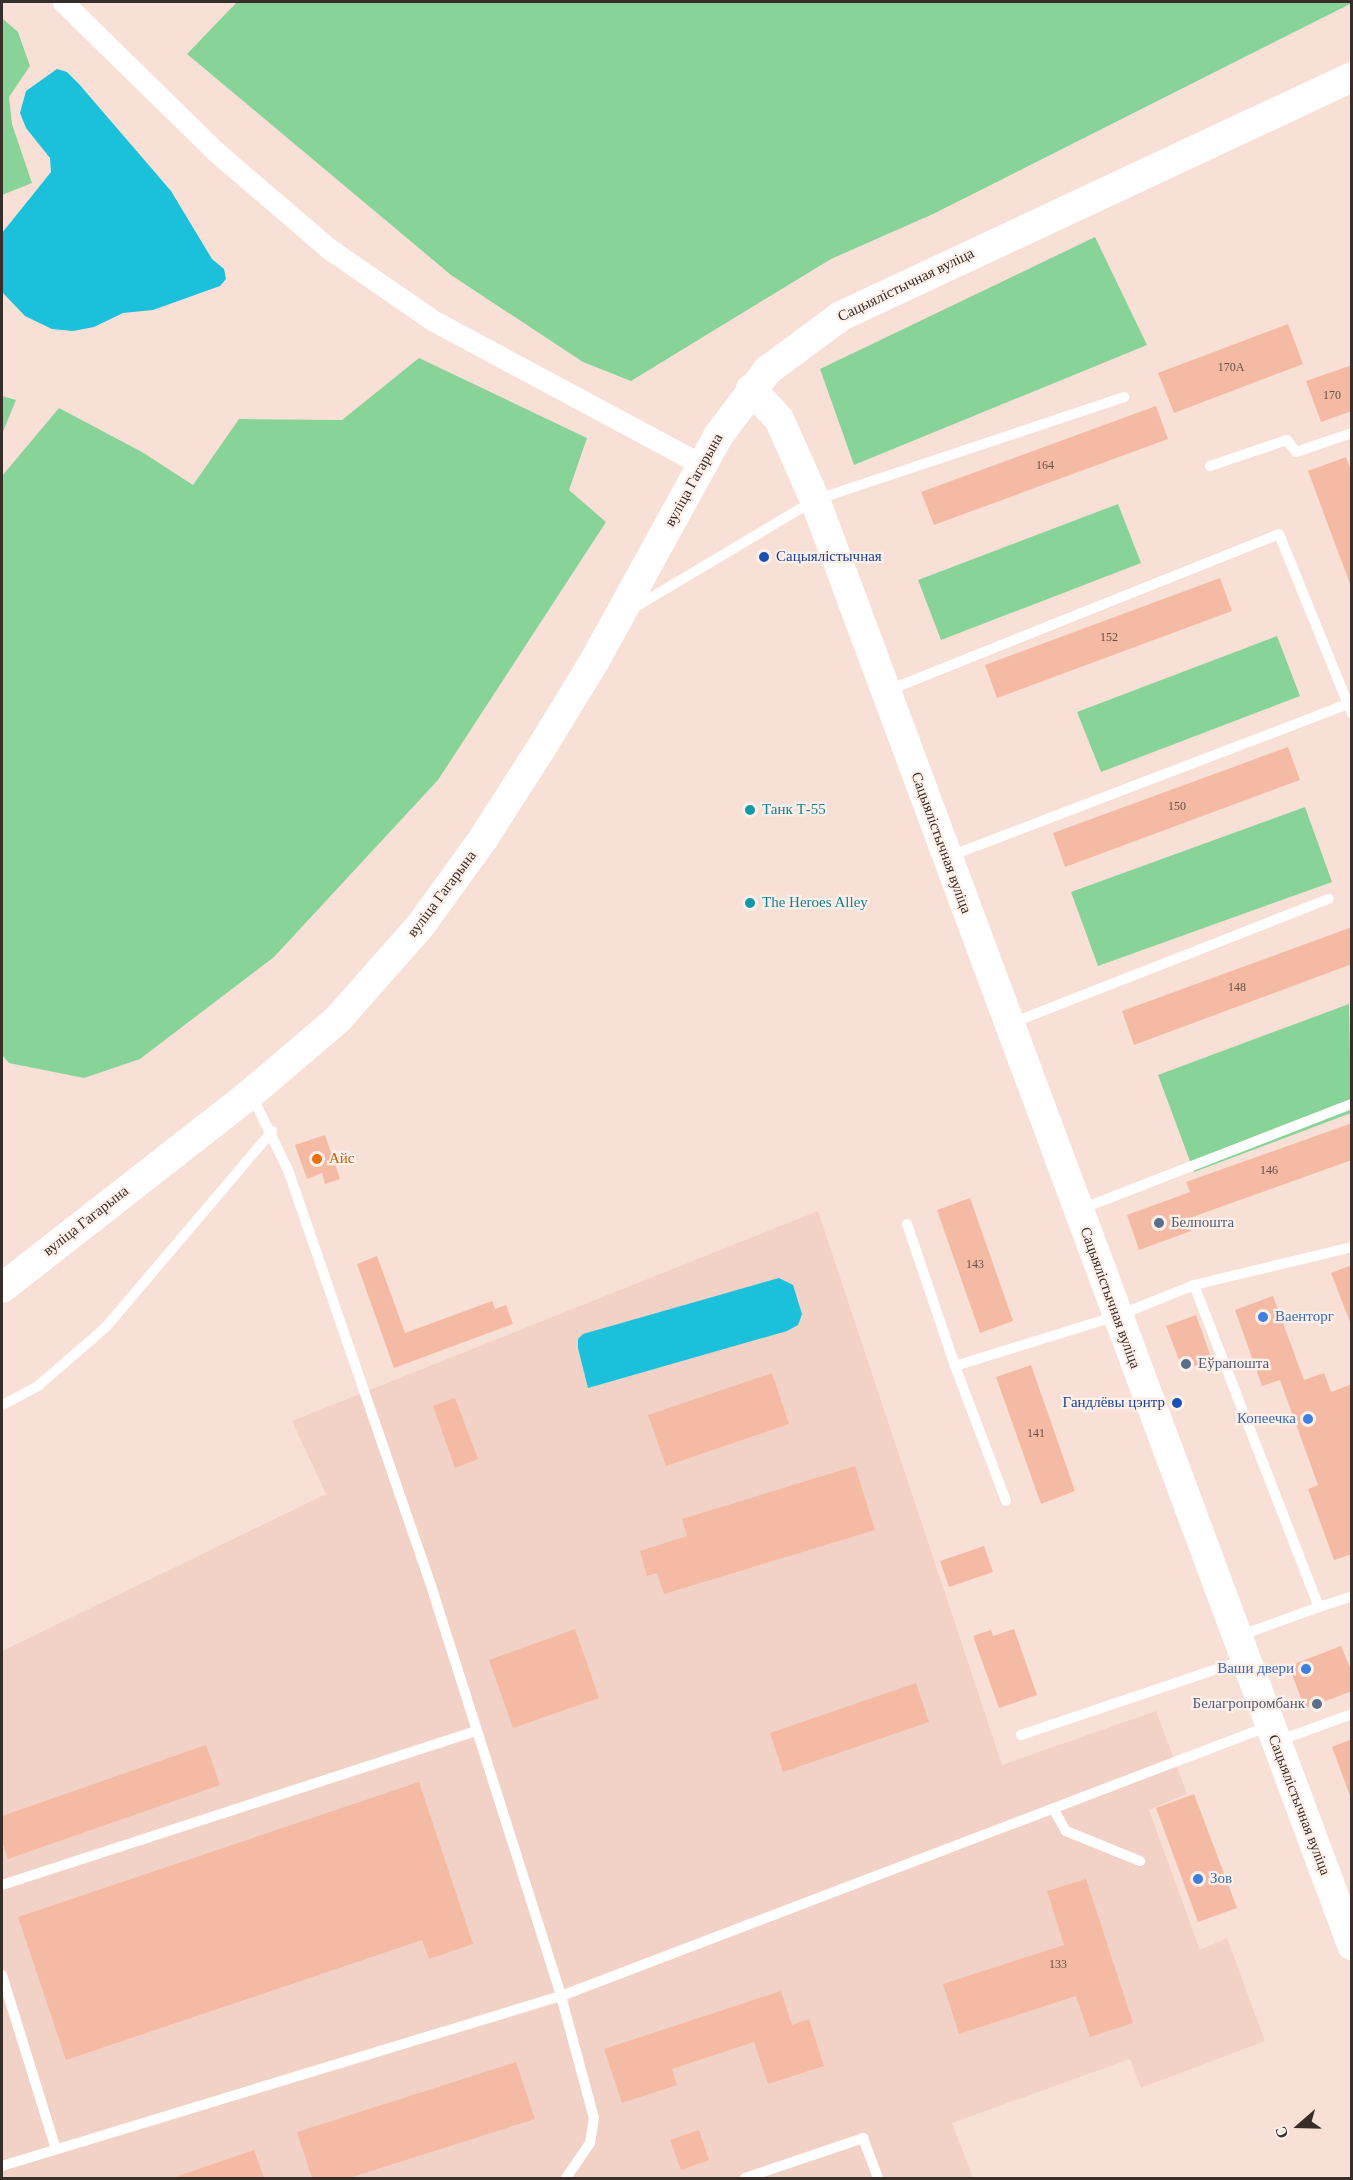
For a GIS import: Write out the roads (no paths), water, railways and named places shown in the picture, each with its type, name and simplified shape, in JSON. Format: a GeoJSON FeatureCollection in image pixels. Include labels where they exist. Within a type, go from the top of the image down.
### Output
{"type":"FeatureCollection","features":[{"type":"Feature","properties":{"kind":"main road","name":"Сацыялістычная вуліца"},"geometry":{"type":"LineString","coordinates":[[1350,1936],[1272,1734],[815,500],[778,419],[751,389],[787,353],[841,316],[1352,77]]}},
{"type":"Feature","properties":{"kind":"main road","name":"вуліца Гагарына"},"geometry":{"type":"LineString","coordinates":[[2,1288],[250,1094],[338,1019],[443,897],[544,742],[619,617],[702,465],[751,389]]}},
{"type":"Feature","properties":{"kind":"street"},"geometry":{"type":"LineString","coordinates":[[63,2],[215,151],[328,248],[434,321],[702,465]]}},
{"type":"Feature","properties":{"kind":"lane"},"geometry":{"type":"LineString","coordinates":[[619,617],[815,500],[1124,397]]}},
{"type":"Feature","properties":{"kind":"lane"},"geometry":{"type":"LineString","coordinates":[[1210,466],[1287,440],[1296,452],[1352,433]]}},
{"type":"Feature","properties":{"kind":"lane"},"geometry":{"type":"LineString","coordinates":[[885,691],[1279,534],[1350,709],[947,858]]}},
{"type":"Feature","properties":{"kind":"lane"},"geometry":{"type":"LineString","coordinates":[[1009,1024],[1329,899]]}},
{"type":"Feature","properties":{"kind":"lane"},"geometry":{"type":"LineString","coordinates":[[250,1094],[272,1131],[422,1561],[561,1996],[594,2118],[590,2143],[566,2178]]}},
{"type":"Feature","properties":{"kind":"lane"},"geometry":{"type":"LineString","coordinates":[[1078,1210],[1352,1104]]}},
{"type":"Feature","properties":{"kind":"lane"},"geometry":{"type":"LineString","coordinates":[[2,1406],[38,1386],[106,1327],[272,1131]]}},
{"type":"Feature","properties":{"kind":"lane"},"geometry":{"type":"LineString","coordinates":[[907,1224],[955,1366],[1006,1501]]}},
{"type":"Feature","properties":{"kind":"lane"},"geometry":{"type":"LineString","coordinates":[[955,1366],[1117,1316],[1194,1285],[1352,1247]]}},
{"type":"Feature","properties":{"kind":"lane"},"geometry":{"type":"LineString","coordinates":[[1194,1285],[1319,1607]]}},
{"type":"Feature","properties":{"kind":"lane"},"geometry":{"type":"LineString","coordinates":[[1021,1735],[1240,1648],[1319,1607],[1352,1596]]}},
{"type":"Feature","properties":{"kind":"lane"},"geometry":{"type":"LineString","coordinates":[[2,2166],[561,1996],[1053,1808],[1272,1734],[1352,1714]]}},
{"type":"Feature","properties":{"kind":"lane"},"geometry":{"type":"LineString","coordinates":[[2,1885],[477,1731]]}},
{"type":"Feature","properties":{"kind":"lane"},"geometry":{"type":"LineString","coordinates":[[1053,1808],[1066,1831],[1140,1861]]}},
{"type":"Feature","properties":{"kind":"lane"},"geometry":{"type":"LineString","coordinates":[[2,1975],[56,2149]]}},
{"type":"Feature","properties":{"kind":"lane"},"geometry":{"type":"LineString","coordinates":[[745,2178],[863,2138],[878,2178]]}},
{"type":"Feature","properties":{"kind":"water"},"geometry":{"type":"Polygon","coordinates":[[[57,69],[67,72],[79,84],[171,191],[212,259],[224,269],[226,279],[220,286],[153,310],[123,313],[94,327],[73,331],[52,329],[25,316],[2,292],[2,233],[51,172],[50,158],[26,128],[20,113],[26,91],[57,69]]]}},
{"type":"Feature","properties":{"kind":"water"},"geometry":{"type":"Polygon","coordinates":[[[779,1278],[793,1285],[802,1314],[798,1325],[787,1331],[588,1388],[578,1348],[578,1339],[583,1334],[779,1278]]]}},
{"type":"Feature","properties":{"kind":"place","name":"Сацыялістычная"},"geometry":{"type":"Point","coordinates":[764,557]}},
{"type":"Feature","properties":{"kind":"place","name":"Танк Т-55"},"geometry":{"type":"Point","coordinates":[750,810]}},
{"type":"Feature","properties":{"kind":"place","name":"The Heroes Alley"},"geometry":{"type":"Point","coordinates":[750,903]}},
{"type":"Feature","properties":{"kind":"place","name":"Айс"},"geometry":{"type":"Point","coordinates":[317,1159]}},
{"type":"Feature","properties":{"kind":"place","name":"Белпошта"},"geometry":{"type":"Point","coordinates":[1159,1223]}},
{"type":"Feature","properties":{"kind":"place","name":"Ваенторг"},"geometry":{"type":"Point","coordinates":[1263,1317]}},
{"type":"Feature","properties":{"kind":"place","name":"Еўрапошта"},"geometry":{"type":"Point","coordinates":[1186,1364]}},
{"type":"Feature","properties":{"kind":"place","name":"Гандлёвы цэнтр"},"geometry":{"type":"Point","coordinates":[1177,1403]}},
{"type":"Feature","properties":{"kind":"place","name":"Копеечка"},"geometry":{"type":"Point","coordinates":[1308,1419]}},
{"type":"Feature","properties":{"kind":"place","name":"Ваши двери"},"geometry":{"type":"Point","coordinates":[1306,1669]}},
{"type":"Feature","properties":{"kind":"place","name":"Белагропромбанк"},"geometry":{"type":"Point","coordinates":[1317,1704]}},
{"type":"Feature","properties":{"kind":"place","name":"Зов"},"geometry":{"type":"Point","coordinates":[1198,1879]}}]}
